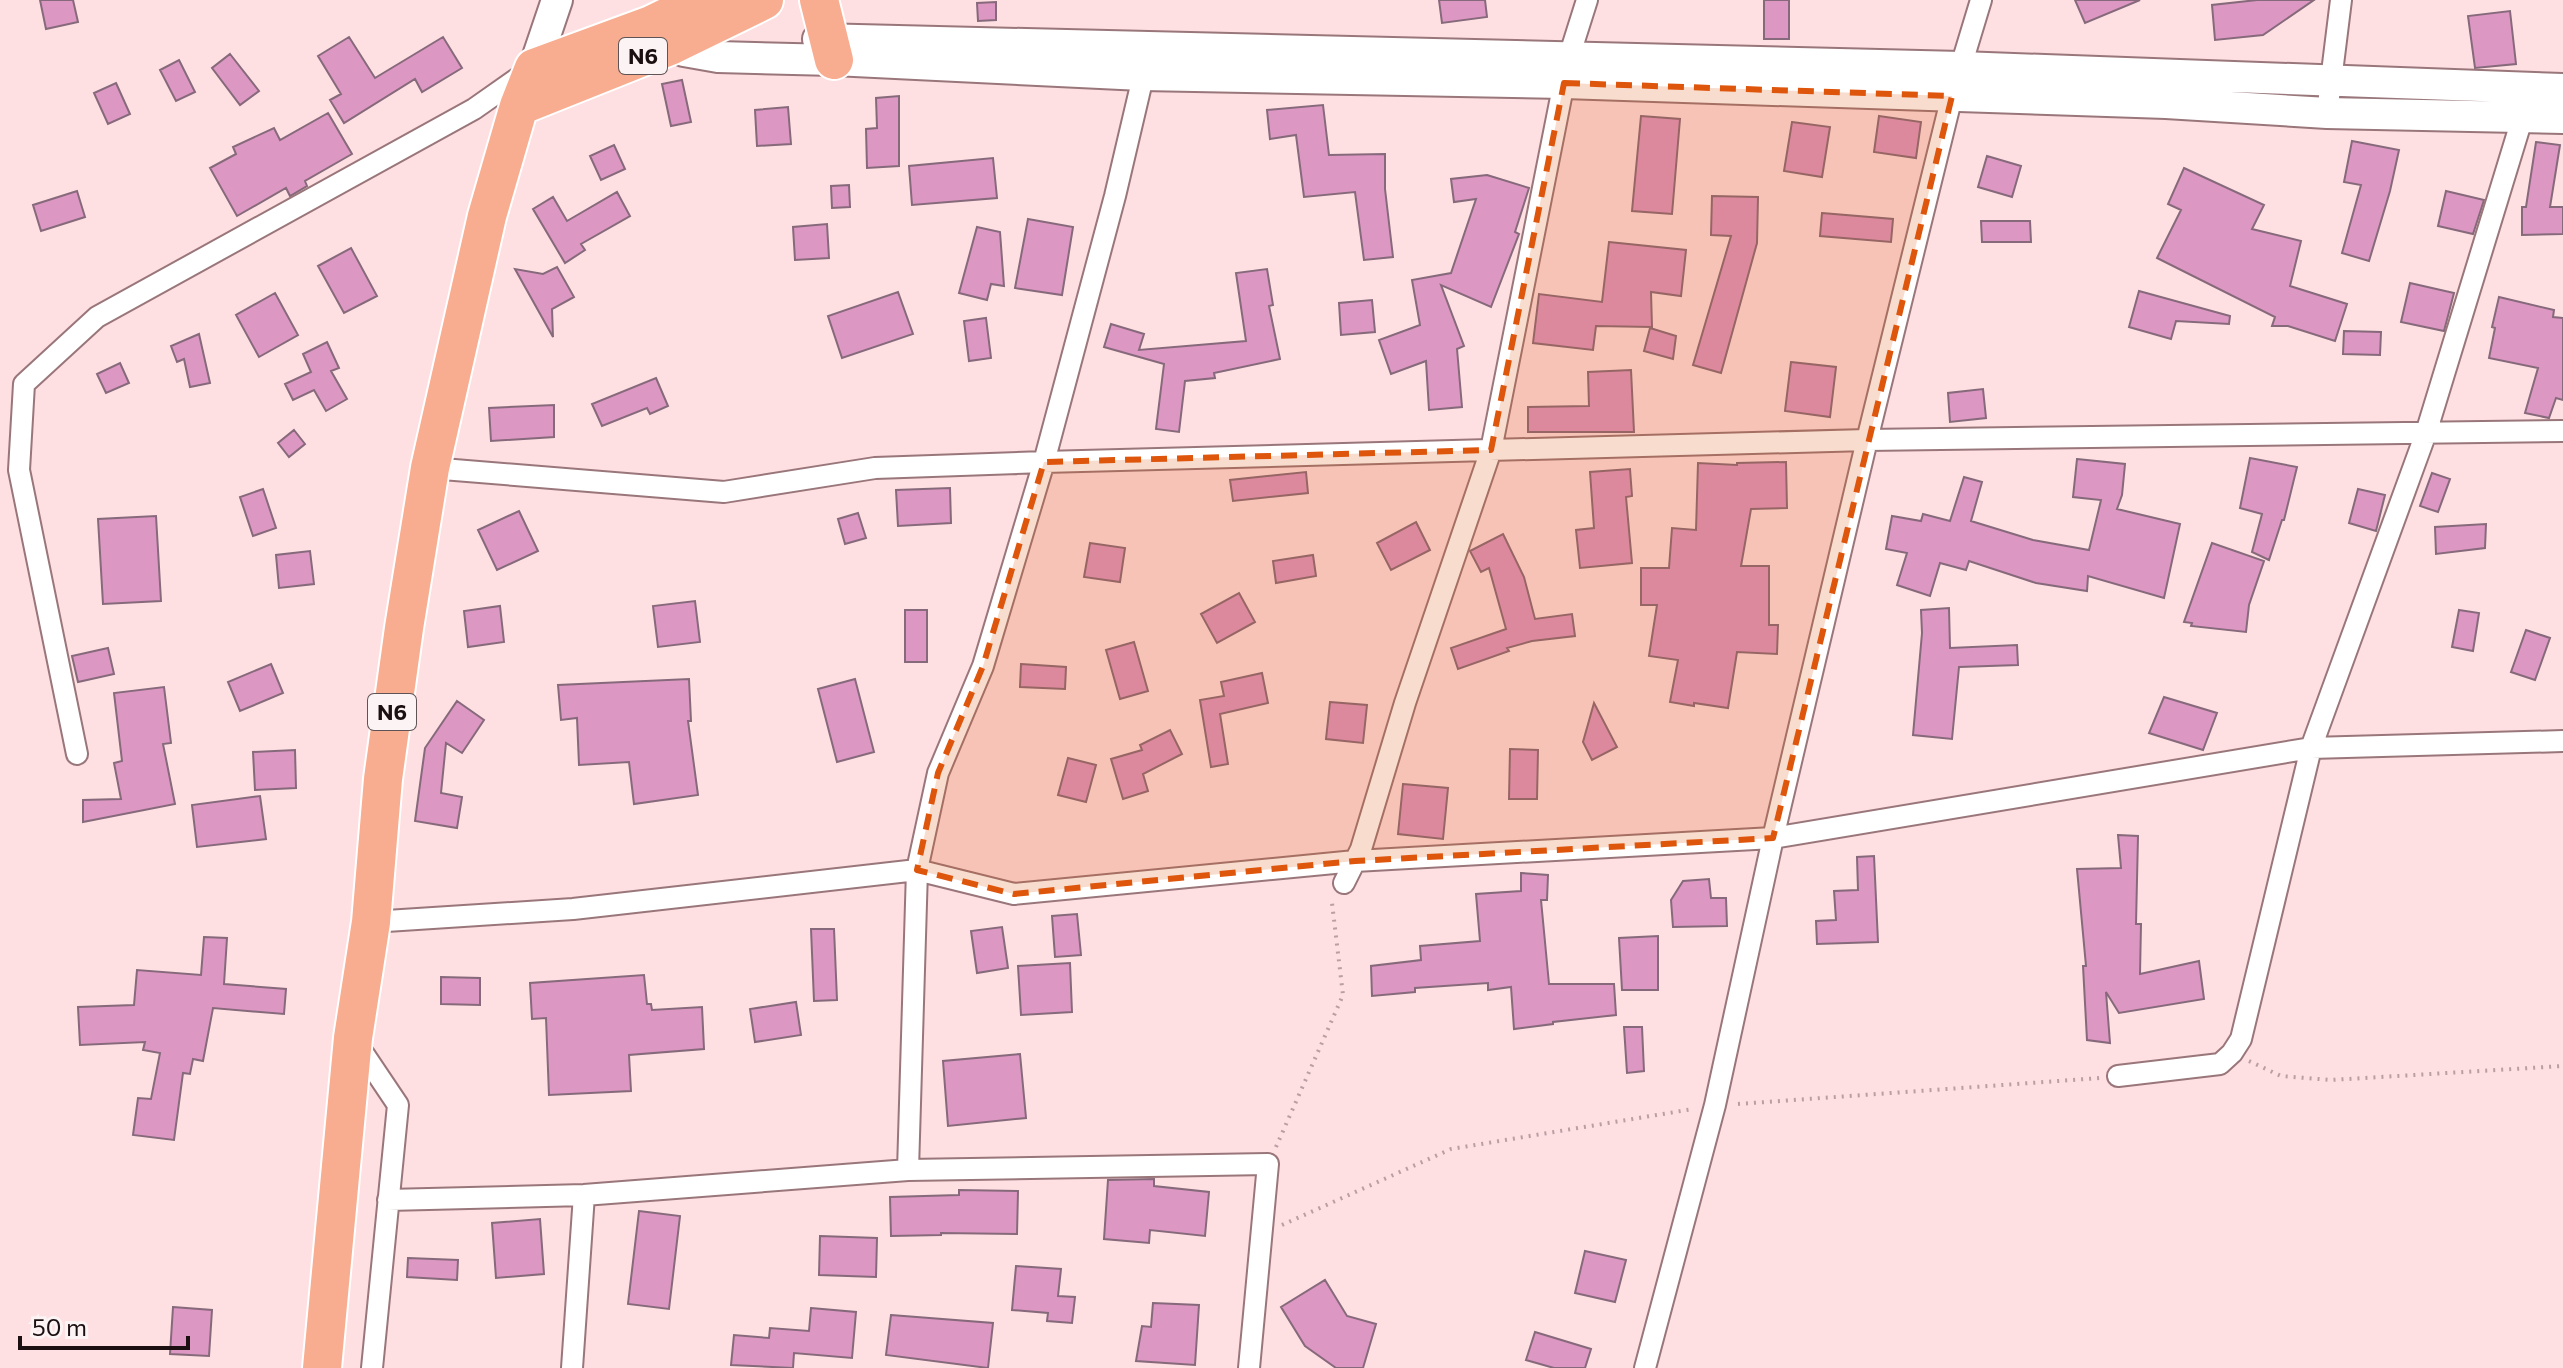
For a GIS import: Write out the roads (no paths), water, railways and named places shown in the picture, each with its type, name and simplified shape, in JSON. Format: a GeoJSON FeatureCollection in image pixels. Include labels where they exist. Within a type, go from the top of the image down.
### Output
{"type":"FeatureCollection","features":[{"type":"Feature","properties":{"kind":"highway","name":"N6"},"geometry":{"type":"LineString","coordinates":[[322,1368],[353,1038],[371,922],[383,779],[404,628],[430,468],[487,216],[519,106],[534,68],[764,0]]}},
{"type":"Feature","properties":{"kind":"highway"},"geometry":{"type":"LineString","coordinates":[[819,0],[831,50]]}},
{"type":"Feature","properties":{"kind":"highway","name":"N6"},"geometry":{"type":"LineString","coordinates":[[519,106],[679,23]]}},
{"type":"Feature","properties":{"kind":"main road"},"geometry":{"type":"LineString","coordinates":[[534,68],[557,0]]}},
{"type":"Feature","properties":{"kind":"main road"},"geometry":{"type":"LineString","coordinates":[[679,23],[704,56],[831,50],[1146,62],[1956,82],[2332,82],[2527,102],[2563,118]]}},
{"type":"Feature","properties":{"kind":"main road"},"geometry":{"type":"LineString","coordinates":[[1956,82],[2166,103],[2327,113],[2527,102],[2563,89]]}},
{"type":"Feature","properties":{"kind":"street"},"geometry":{"type":"LineString","coordinates":[[1344,883],[1361,849],[1405,703],[1491,450],[1566,70],[1587,0]]}},
{"type":"Feature","properties":{"kind":"street"},"geometry":{"type":"LineString","coordinates":[[1645,1368],[1715,1105],[1773,838],[1867,440],[1956,82],[1981,0]]}},
{"type":"Feature","properties":{"kind":"street"},"geometry":{"type":"LineString","coordinates":[[2327,113],[2341,0]]}},
{"type":"Feature","properties":{"kind":"street"},"geometry":{"type":"LineString","coordinates":[[908,1170],[917,870],[938,773],[983,666],[1044,462],[1115,196],[1146,62]]}},
{"type":"Feature","properties":{"kind":"street"},"geometry":{"type":"LineString","coordinates":[[77,754],[19,470],[24,384],[97,317],[474,109],[534,68]]}},
{"type":"Feature","properties":{"kind":"street"},"geometry":{"type":"LineString","coordinates":[[2118,1076],[2220,1064],[2241,1039],[2311,748],[2426,433],[2527,102]]}},
{"type":"Feature","properties":{"kind":"street"},"geometry":{"type":"LineString","coordinates":[[474,109],[519,106]]}},
{"type":"Feature","properties":{"kind":"street"},"geometry":{"type":"LineString","coordinates":[[430,468],[724,492],[875,468],[1044,462],[1867,440],[2563,431]]}},
{"type":"Feature","properties":{"kind":"street"},"geometry":{"type":"LineString","coordinates":[[371,922],[573,909],[917,870],[1014,894],[1355,861],[1773,838],[2311,748],[2563,741]]}},
{"type":"Feature","properties":{"kind":"street"},"geometry":{"type":"LineString","coordinates":[[353,1038],[398,1105],[372,1368]]}},
{"type":"Feature","properties":{"kind":"street"},"geometry":{"type":"LineString","coordinates":[[388,1200],[584,1195],[908,1170],[1268,1164],[1249,1368]]}},
{"type":"Feature","properties":{"kind":"street"},"geometry":{"type":"LineString","coordinates":[[572,1368],[584,1195]]}}]}
